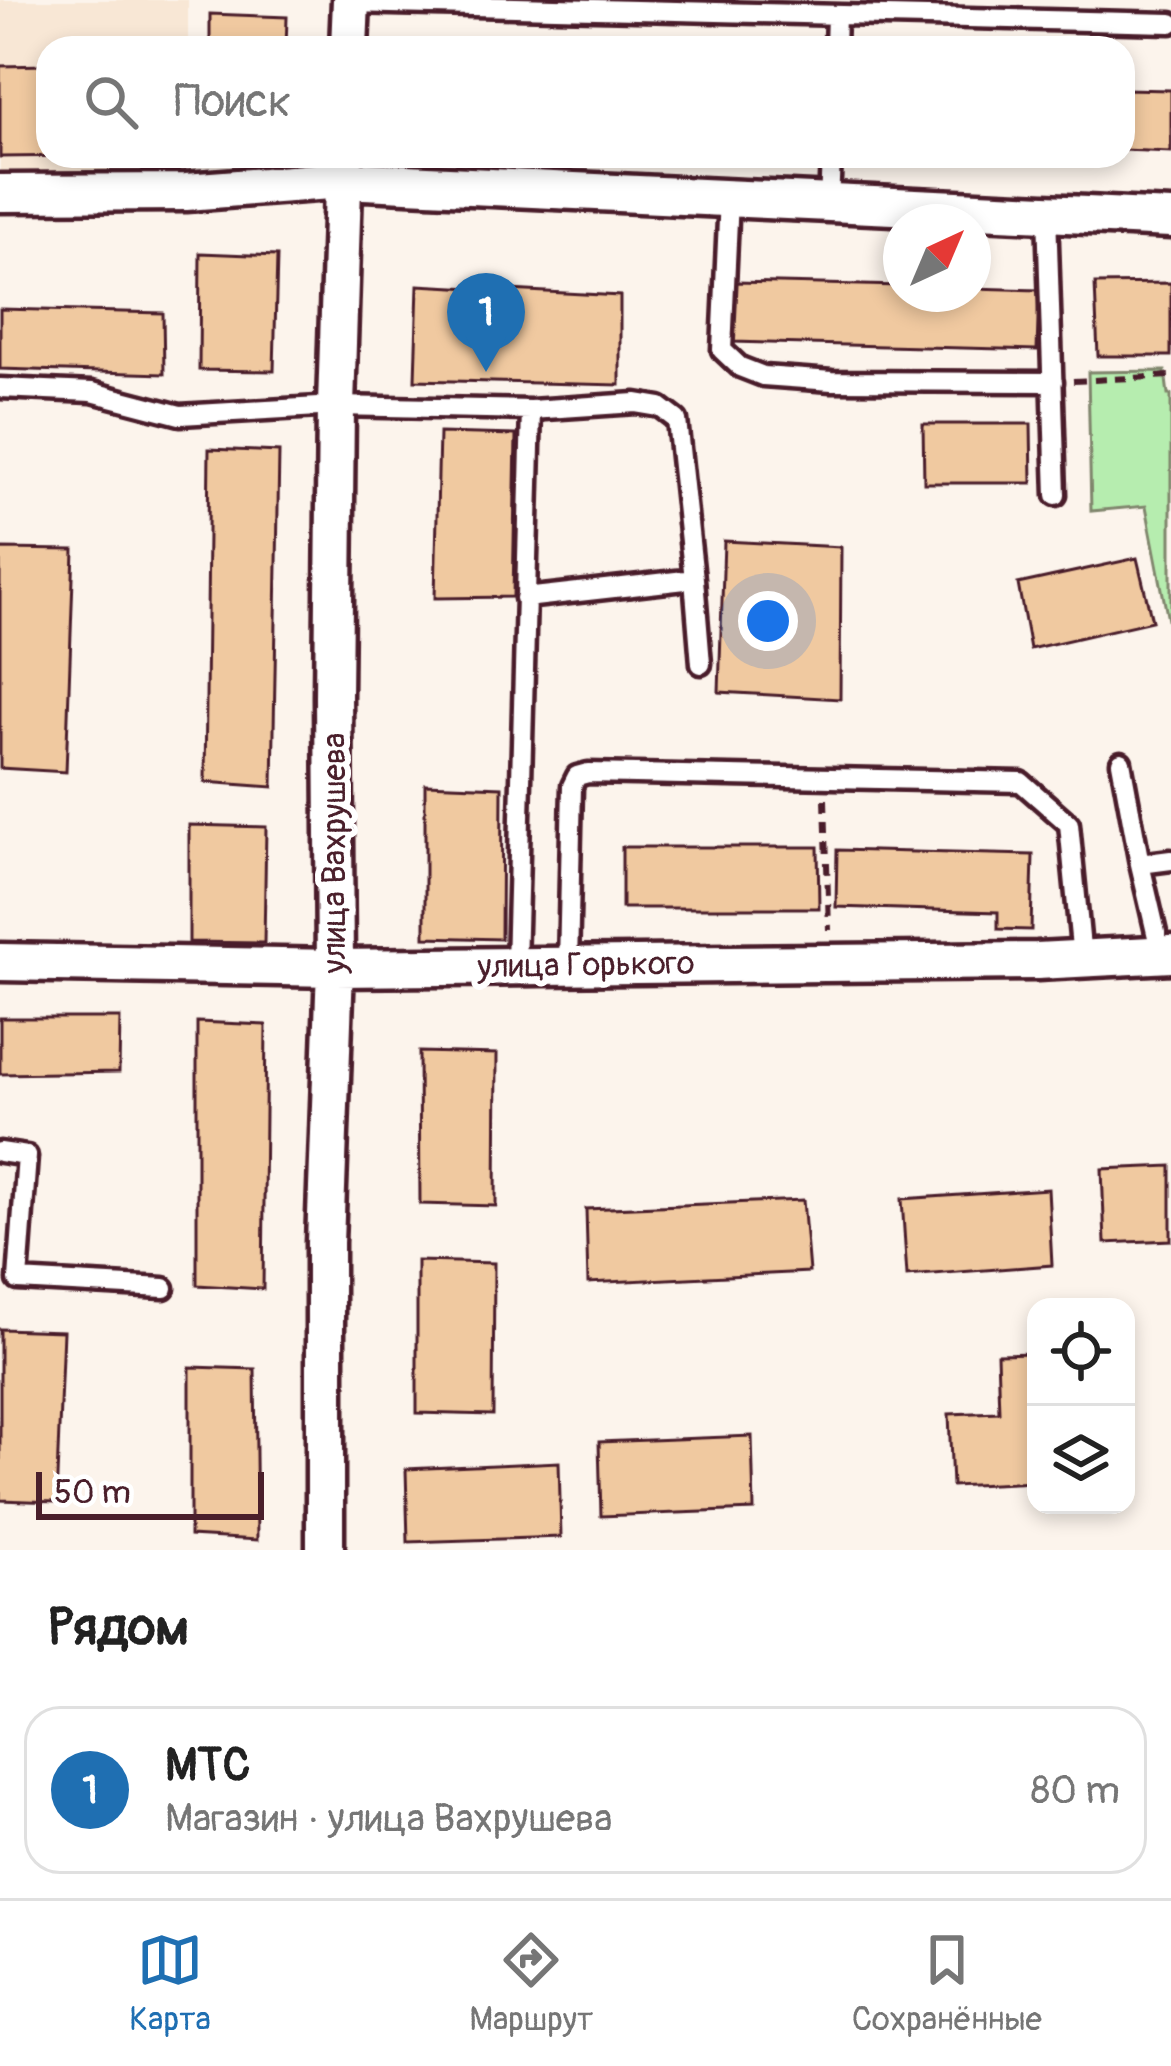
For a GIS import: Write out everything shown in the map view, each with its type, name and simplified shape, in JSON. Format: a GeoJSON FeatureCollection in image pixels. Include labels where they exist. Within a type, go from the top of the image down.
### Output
{"type":"FeatureCollection","features":[{"type":"Feature","properties":{"kind":"street"},"geometry":{"type":"LineString","coordinates":[[350,36],[351,2]]}},
{"type":"Feature","properties":{"kind":"street"},"geometry":{"type":"LineString","coordinates":[[0,193],[186,192],[344,168],[729,198],[1171,219]]}},
{"type":"Feature","properties":{"kind":"street","name":"улица Вахрушева"},"geometry":{"type":"LineString","coordinates":[[325,1550],[325,1243],[335,968],[336,406],[344,168]]}},
{"type":"Feature","properties":{"kind":"street","name":"улица Горького"},"geometry":{"type":"LineString","coordinates":[[0,962],[335,968],[1166,954]]}},
{"type":"Feature","properties":{"kind":"lane"},"geometry":{"type":"LineString","coordinates":[[351,2],[1171,23]]}},
{"type":"Feature","properties":{"kind":"lane"},"geometry":{"type":"LineString","coordinates":[[835,36],[836,15]]}},
{"type":"Feature","properties":{"kind":"lane"},"geometry":{"type":"LineString","coordinates":[[829,203],[830,168]]}},
{"type":"Feature","properties":{"kind":"lane"},"geometry":{"type":"LineString","coordinates":[[729,198],[722,350],[740,367],[764,376],[832,381],[1052,382]]}},
{"type":"Feature","properties":{"kind":"lane"},"geometry":{"type":"LineString","coordinates":[[1047,213],[1056,495]]}},
{"type":"Feature","properties":{"kind":"lane"},"geometry":{"type":"LineString","coordinates":[[0,388],[92,392],[180,415],[336,406],[531,410],[636,403],[659,407],[676,420],[701,664]]}},
{"type":"Feature","properties":{"kind":"lane"},"geometry":{"type":"LineString","coordinates":[[515,966],[531,410]]}},
{"type":"Feature","properties":{"kind":"lane"},"geometry":{"type":"LineString","coordinates":[[525,598],[694,579]]}},
{"type":"Feature","properties":{"kind":"lane"},"geometry":{"type":"LineString","coordinates":[[1120,762],[1140,864],[1166,954]]}},
{"type":"Feature","properties":{"kind":"lane"},"geometry":{"type":"LineString","coordinates":[[568,965],[572,786],[577,776],[588,772],[1022,782],[1069,824],[1082,958]]}},
{"type":"Feature","properties":{"kind":"lane"},"geometry":{"type":"LineString","coordinates":[[1140,864],[1171,860]]}},
{"type":"Feature","properties":{"kind":"lane"},"geometry":{"type":"LineString","coordinates":[[0,1152],[27,1156],[18,1280],[164,1288]]}},
{"type":"Feature","properties":{"kind":"path"},"geometry":{"type":"LineString","coordinates":[[1052,382],[1171,376]]}},
{"type":"Feature","properties":{"kind":"path"},"geometry":{"type":"LineString","coordinates":[[824,778],[830,963]]}},
{"type":"Feature","properties":{"kind":"shaded area"},"geometry":{"type":"Polygon","coordinates":[[[0,0],[188,0],[188,36],[36,36],[36,168],[187,168],[186,192],[0,193],[0,0]]]}},
{"type":"Feature","properties":{"kind":"green space"},"geometry":{"type":"Polygon","coordinates":[[[1165,371],[1171,395],[1171,636],[1146,506],[1091,511],[1088,372],[1165,371]]]}},
{"type":"Feature","properties":{"kind":"building"},"geometry":{"type":"Polygon","coordinates":[[[210,14],[287,17],[286,36],[210,36],[210,14]]]}},
{"type":"Feature","properties":{"kind":"building"},"geometry":{"type":"Polygon","coordinates":[[[36,65],[36,157],[0,157],[0,66],[36,65]]]}},
{"type":"Feature","properties":{"kind":"building"},"geometry":{"type":"Polygon","coordinates":[[[1135,89],[1171,90],[1171,152],[1135,150],[1135,89]]]}},
{"type":"Feature","properties":{"kind":"building"},"geometry":{"type":"Polygon","coordinates":[[[200,253],[277,256],[274,371],[199,370],[200,253]]]}},
{"type":"Feature","properties":{"kind":"building"},"geometry":{"type":"Polygon","coordinates":[[[736,282],[883,286],[883,312],[991,312],[991,289],[1039,290],[1037,350],[734,342],[736,282]]]}},
{"type":"Feature","properties":{"kind":"building"},"geometry":{"type":"Polygon","coordinates":[[[1171,283],[1171,356],[1098,356],[1095,284],[1171,283]]]}},
{"type":"Feature","properties":{"kind":"building"},"geometry":{"type":"Polygon","coordinates":[[[418,285],[620,296],[620,385],[415,380],[418,285]]]}},
{"type":"Feature","properties":{"kind":"building"},"geometry":{"type":"Polygon","coordinates":[[[0,309],[163,313],[164,374],[0,369],[0,309]]]}},
{"type":"Feature","properties":{"kind":"building"},"geometry":{"type":"Polygon","coordinates":[[[923,424],[1031,424],[1032,483],[924,483],[923,424]]]}},
{"type":"Feature","properties":{"kind":"building"},"geometry":{"type":"Polygon","coordinates":[[[439,433],[516,435],[513,597],[435,598],[439,433]]]}},
{"type":"Feature","properties":{"kind":"building"},"geometry":{"type":"Polygon","coordinates":[[[209,449],[279,452],[273,787],[205,782],[209,449]]]}},
{"type":"Feature","properties":{"kind":"building"},"geometry":{"type":"Polygon","coordinates":[[[724,541],[841,547],[840,699],[719,692],[724,541]]]}},
{"type":"Feature","properties":{"kind":"building"},"geometry":{"type":"Polygon","coordinates":[[[0,549],[74,550],[66,772],[0,768],[0,549]]]}},
{"type":"Feature","properties":{"kind":"building"},"geometry":{"type":"Polygon","coordinates":[[[1137,558],[1152,621],[1030,649],[1018,584],[1137,558]]]}},
{"type":"Feature","properties":{"kind":"building"},"geometry":{"type":"Polygon","coordinates":[[[425,784],[502,787],[501,939],[425,937],[425,784]]]}},
{"type":"Feature","properties":{"kind":"building"},"geometry":{"type":"Polygon","coordinates":[[[189,825],[266,827],[264,943],[189,942],[189,825]]]}},
{"type":"Feature","properties":{"kind":"building"},"geometry":{"type":"Polygon","coordinates":[[[622,847],[818,847],[819,908],[622,908],[622,847]]]}},
{"type":"Feature","properties":{"kind":"building"},"geometry":{"type":"Polygon","coordinates":[[[837,850],[1033,855],[1031,930],[998,929],[998,912],[836,907],[837,850]]]}},
{"type":"Feature","properties":{"kind":"building"},"geometry":{"type":"Polygon","coordinates":[[[0,1018],[120,1018],[119,1072],[0,1074],[0,1018]]]}},
{"type":"Feature","properties":{"kind":"building"},"geometry":{"type":"Polygon","coordinates":[[[197,1022],[266,1025],[263,1289],[197,1285],[197,1022]]]}},
{"type":"Feature","properties":{"kind":"building"},"geometry":{"type":"Polygon","coordinates":[[[419,1052],[497,1054],[496,1206],[420,1204],[419,1052]]]}},
{"type":"Feature","properties":{"kind":"building"},"geometry":{"type":"Polygon","coordinates":[[[1171,1166],[1171,1240],[1105,1243],[1102,1169],[1171,1166]]]}},
{"type":"Feature","properties":{"kind":"building"},"geometry":{"type":"Polygon","coordinates":[[[1048,1189],[1052,1265],[907,1276],[902,1199],[1048,1189]]]}},
{"type":"Feature","properties":{"kind":"building"},"geometry":{"type":"Polygon","coordinates":[[[803,1200],[809,1272],[588,1283],[586,1209],[803,1200]]]}},
{"type":"Feature","properties":{"kind":"building"},"geometry":{"type":"Polygon","coordinates":[[[417,1261],[494,1263],[493,1415],[417,1413],[417,1261]]]}},
{"type":"Feature","properties":{"kind":"building"},"geometry":{"type":"Polygon","coordinates":[[[0,1329],[63,1331],[56,1502],[0,1500],[0,1329]]]}},
{"type":"Feature","properties":{"kind":"building"},"geometry":{"type":"Polygon","coordinates":[[[1027,1353],[1027,1482],[952,1486],[949,1414],[999,1412],[997,1354],[1027,1353]]]}},
{"type":"Feature","properties":{"kind":"building"},"geometry":{"type":"Polygon","coordinates":[[[190,1367],[255,1369],[257,1540],[190,1536],[190,1367]]]}},
{"type":"Feature","properties":{"kind":"building"},"geometry":{"type":"Polygon","coordinates":[[[752,1436],[754,1510],[601,1516],[599,1442],[752,1436]]]}},
{"type":"Feature","properties":{"kind":"building"},"geometry":{"type":"Polygon","coordinates":[[[559,1462],[561,1537],[408,1542],[406,1469],[559,1462]]]}},
{"type":"Feature","properties":{"kind":"place","name":"МТС"},"geometry":{"type":"Point","coordinates":[486,372]}}]}
